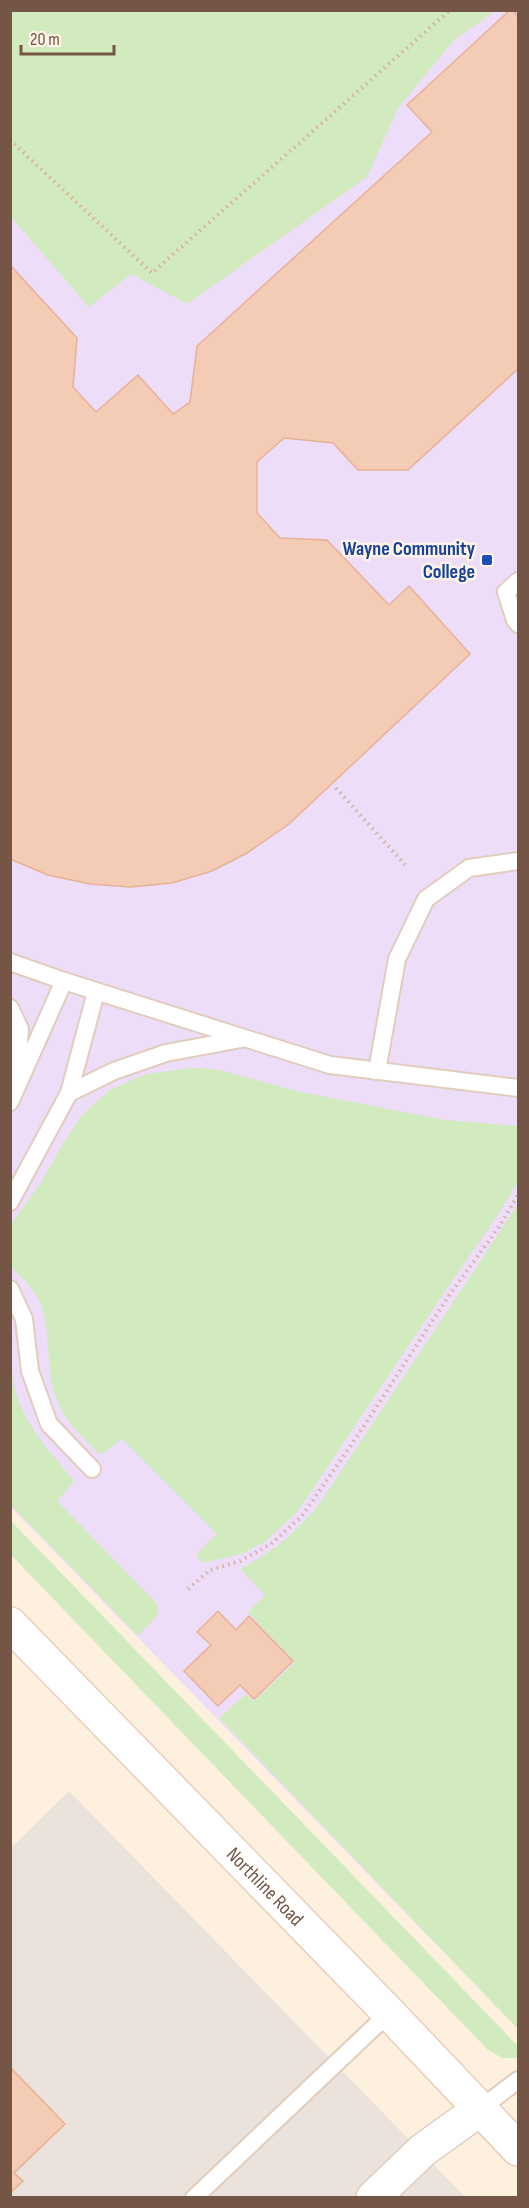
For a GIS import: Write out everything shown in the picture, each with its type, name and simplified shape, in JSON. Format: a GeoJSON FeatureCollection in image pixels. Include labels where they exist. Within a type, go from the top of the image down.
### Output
{"type":"FeatureCollection","features":[{"type":"Feature","properties":{"kind":"main road","name":"Northline Road"},"geometry":{"type":"LineString","coordinates":[[10,1624],[519,2149]]}},
{"type":"Feature","properties":{"kind":"main road"},"geometry":{"type":"LineString","coordinates":[[373,2198],[423,2150],[480,2109]]}},
{"type":"Feature","properties":{"kind":"lane"},"geometry":{"type":"LineString","coordinates":[[519,581],[506,592],[515,620],[519,624]]}},
{"type":"Feature","properties":{"kind":"lane"},"geometry":{"type":"LineString","coordinates":[[377,1071],[397,959],[426,899],[469,868],[518,861]]}},
{"type":"Feature","properties":{"kind":"lane"},"geometry":{"type":"LineString","coordinates":[[10,962],[96,992],[330,1065],[519,1088]]}},
{"type":"Feature","properties":{"kind":"lane"},"geometry":{"type":"LineString","coordinates":[[13,1097],[64,981]]}},
{"type":"Feature","properties":{"kind":"lane"},"geometry":{"type":"LineString","coordinates":[[10,1202],[69,1093],[96,992]]}},
{"type":"Feature","properties":{"kind":"lane"},"geometry":{"type":"LineString","coordinates":[[10,1008],[20,1029],[13,1097]]}},
{"type":"Feature","properties":{"kind":"lane"},"geometry":{"type":"LineString","coordinates":[[69,1093],[114,1071],[166,1053],[244,1039]]}},
{"type":"Feature","properties":{"kind":"lane"},"geometry":{"type":"LineString","coordinates":[[10,1289],[24,1318],[30,1371],[49,1424],[92,1469]]}},
{"type":"Feature","properties":{"kind":"lane"},"geometry":{"type":"LineString","coordinates":[[194,2198],[389,2013]]}},
{"type":"Feature","properties":{"kind":"lane"},"geometry":{"type":"LineString","coordinates":[[480,2109],[519,2080]]}},
{"type":"Feature","properties":{"kind":"path"},"geometry":{"type":"LineString","coordinates":[[10,140],[152,273],[450,10]]}},
{"type":"Feature","properties":{"kind":"path"},"geometry":{"type":"LineString","coordinates":[[336,788],[408,868]]}},
{"type":"Feature","properties":{"kind":"path"},"geometry":{"type":"LineString","coordinates":[[188,1589],[210,1570],[240,1561],[271,1544],[302,1516],[519,1195]]}},
{"type":"Feature","properties":{"kind":"shaded area"},"geometry":{"type":"Polygon","coordinates":[[[11,11],[518,11],[518,1983],[495,2005],[11,1507],[11,11]]]}},
{"type":"Feature","properties":{"kind":"shaded area"},"geometry":{"type":"Polygon","coordinates":[[[69,1791],[465,2197],[11,2198],[11,1848],[69,1791]]]}},
{"type":"Feature","properties":{"kind":"green space"},"geometry":{"type":"Polygon","coordinates":[[[10,11],[495,11],[454,40],[398,108],[367,177],[187,304],[131,274],[89,307],[11,217],[10,11]]]}},
{"type":"Feature","properties":{"kind":"green space"},"geometry":{"type":"Polygon","coordinates":[[[192,1068],[216,1069],[300,1092],[446,1120],[518,1126],[518,1182],[298,1511],[266,1541],[242,1554],[203,1563],[196,1555],[217,1534],[122,1439],[104,1453],[99,1454],[62,1412],[52,1383],[42,1309],[32,1289],[10,1266],[11,1224],[40,1184],[81,1116],[111,1089],[146,1074],[192,1068]]]}},
{"type":"Feature","properties":{"kind":"green space"},"geometry":{"type":"Polygon","coordinates":[[[518,1204],[518,2029],[219,1718],[246,1694],[254,1701],[295,1662],[248,1612],[265,1595],[240,1569],[284,1540],[320,1503],[518,1204]]]}},
{"type":"Feature","properties":{"kind":"green space"},"geometry":{"type":"Polygon","coordinates":[[[11,1346],[16,1394],[28,1421],[74,1481],[57,1501],[158,1605],[157,1616],[138,1636],[11,1505],[11,1346]]]}},
{"type":"Feature","properties":{"kind":"green space"},"geometry":{"type":"Polygon","coordinates":[[[11,1521],[518,2046],[518,2058],[502,2058],[488,2050],[11,1555],[11,1521]]]}},
{"type":"Feature","properties":{"kind":"building"},"geometry":{"type":"Polygon","coordinates":[[[510,10],[513,10],[518,17],[518,369],[408,470],[358,470],[333,443],[284,438],[257,462],[257,513],[280,538],[327,540],[389,605],[409,586],[470,654],[289,824],[247,853],[212,871],[172,883],[130,887],[90,884],[48,875],[10,859],[10,265],[77,338],[73,387],[96,412],[138,375],[173,414],[190,402],[197,346],[432,132],[407,105],[510,10]]]}},
{"type":"Feature","properties":{"kind":"building"},"geometry":{"type":"Polygon","coordinates":[[[218,1611],[236,1630],[249,1616],[293,1661],[254,1699],[240,1685],[218,1706],[184,1671],[211,1645],[197,1632],[218,1611]]]}},
{"type":"Feature","properties":{"kind":"building"},"geometry":{"type":"Polygon","coordinates":[[[10,2067],[65,2124],[14,2173],[23,2181],[10,2193],[10,2067]]]}},
{"type":"Feature","properties":{"kind":"place","name":"Wayne Community College"},"geometry":{"type":"Point","coordinates":[487,560]}}]}
